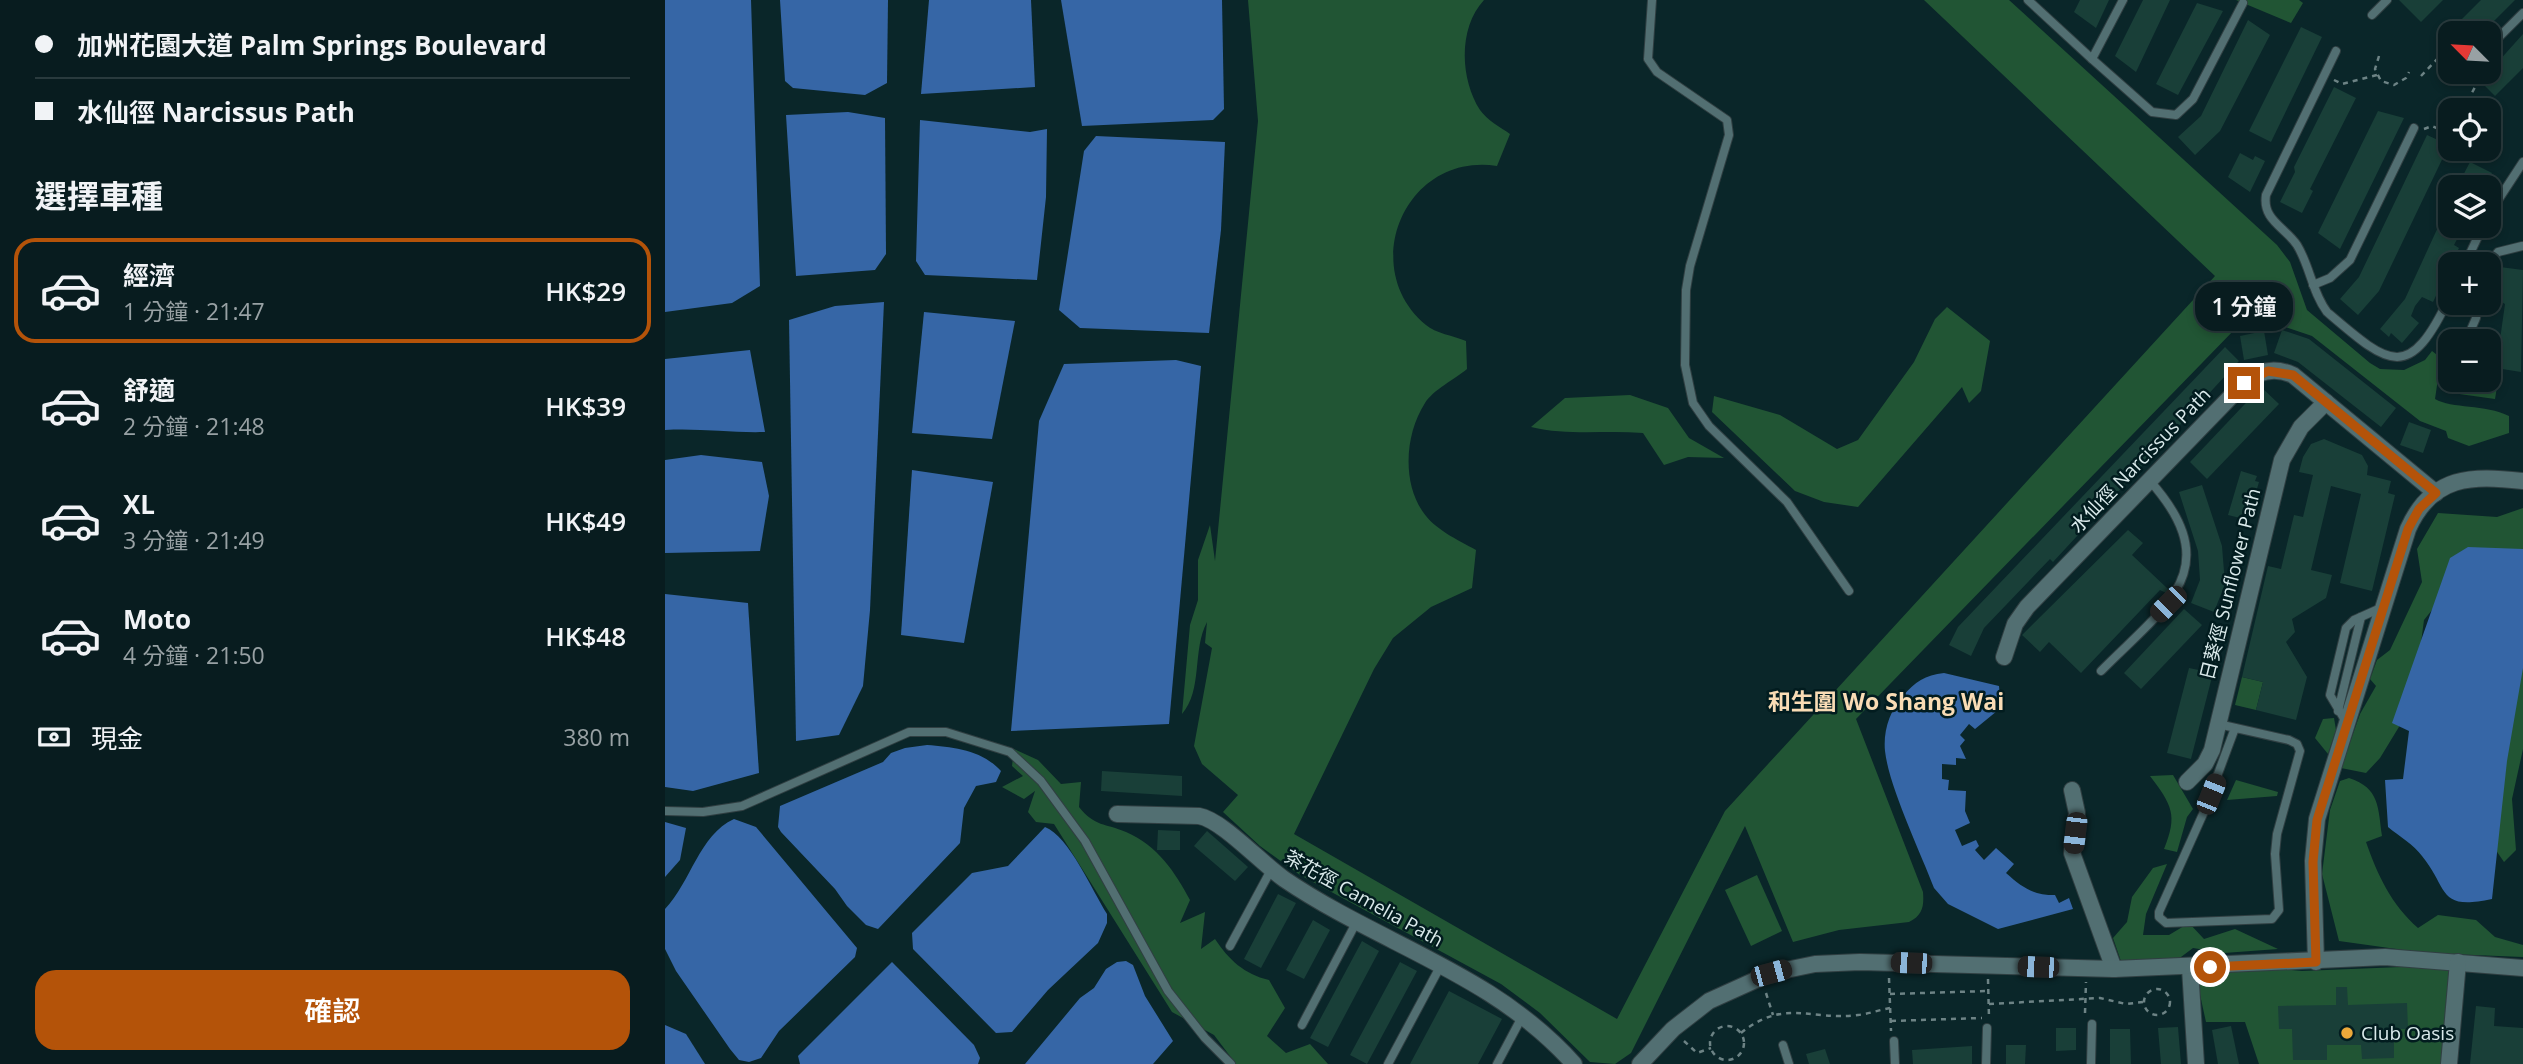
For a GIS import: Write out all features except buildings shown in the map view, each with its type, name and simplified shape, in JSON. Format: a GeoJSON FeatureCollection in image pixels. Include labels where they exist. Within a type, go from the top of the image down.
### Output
{"type":"FeatureCollection","features":[{"type":"Feature","properties":{"kind":"street","name":"水仙徑 Narcissus Path"},"geometry":{"type":"LineString","coordinates":[[2004,657],[2015,624],[2027,607],[2244,383],[2259,373],[2285,372],[2326,402],[2436,493]]}},
{"type":"Feature","properties":{"kind":"street","name":"日葵徑 Sunflower Path"},"geometry":{"type":"LineString","coordinates":[[2187,782],[2209,757],[2282,460],[2301,427],[2326,402]]}},
{"type":"Feature","properties":{"kind":"street"},"geometry":{"type":"LineString","coordinates":[[2316,962],[2314,840],[2322,799],[2342,716],[2413,519],[2436,493],[2454,482],[2476,477],[2523,481]]}},
{"type":"Feature","properties":{"kind":"street"},"geometry":{"type":"LineString","coordinates":[[2071,790],[2077,813],[2072,853],[2114,969]]}},
{"type":"Feature","properties":{"kind":"street","name":"茶花徑 Camelia Path"},"geometry":{"type":"LineString","coordinates":[[1117,814],[1205,817],[1216,822],[1271,870],[1357,921],[1494,994],[1523,1015],[1574,1064]]}},
{"type":"Feature","properties":{"kind":"street"},"geometry":{"type":"LineString","coordinates":[[1640,1064],[1673,1029],[1709,1002],[1749,981],[1793,967],[1860,962],[2114,969],[2190,968],[2385,957],[2523,968]]}},
{"type":"Feature","properties":{"kind":"street"},"geometry":{"type":"LineString","coordinates":[[2449,1064],[2458,962]]}},
{"type":"Feature","properties":{"kind":"street"},"geometry":{"type":"LineString","coordinates":[[2190,968],[2196,1064]]}},
{"type":"Feature","properties":{"kind":"lane"},"geometry":{"type":"LineString","coordinates":[[1652,0],[1648,60],[1657,72],[1727,120],[1729,135],[1690,266],[1686,290],[1685,365],[1692,402],[1709,426],[1787,502],[1849,591]]}},
{"type":"Feature","properties":{"kind":"lane"},"geometry":{"type":"LineString","coordinates":[[2028,0],[2152,113],[2176,115],[2193,99],[2243,3]]}},
{"type":"Feature","properties":{"kind":"lane"},"geometry":{"type":"LineString","coordinates":[[2092,59],[2123,0]]}},
{"type":"Feature","properties":{"kind":"lane"},"geometry":{"type":"LineString","coordinates":[[2372,15],[2387,0]]}},
{"type":"Feature","properties":{"kind":"lane"},"geometry":{"type":"LineString","coordinates":[[2501,35],[2523,13]]}},
{"type":"Feature","properties":{"kind":"lane"},"geometry":{"type":"LineString","coordinates":[[2336,51],[2265,201],[2271,220],[2298,248],[2327,312],[2377,353],[2393,359],[2417,351],[2439,315]]}},
{"type":"Feature","properties":{"kind":"lane"},"geometry":{"type":"LineString","coordinates":[[2313,285],[2338,273],[2350,260],[2418,129]]}},
{"type":"Feature","properties":{"kind":"lane"},"geometry":{"type":"LineString","coordinates":[[2501,196],[2523,162]]}},
{"type":"Feature","properties":{"kind":"lane"},"geometry":{"type":"LineString","coordinates":[[2498,252],[2523,244]]}},
{"type":"Feature","properties":{"kind":"lane"},"geometry":{"type":"LineString","coordinates":[[2101,671],[2176,595],[2186,572],[2185,547],[2176,518],[2150,481]]}},
{"type":"Feature","properties":{"kind":"lane"},"geometry":{"type":"LineString","coordinates":[[2342,716],[2361,617],[2383,606]]}},
{"type":"Feature","properties":{"kind":"lane"},"geometry":{"type":"LineString","coordinates":[[2218,724],[2235,727],[2289,740],[2297,744],[2300,751],[2277,834],[2277,916],[2272,919],[2166,923],[2159,912],[2203,814],[2235,727]]}},
{"type":"Feature","properties":{"kind":"lane"},"geometry":{"type":"LineString","coordinates":[[665,811],[703,812],[742,806],[909,732],[946,732],[1010,752],[1041,782],[1085,841],[1168,991],[1205,1038],[1231,1064]]}},
{"type":"Feature","properties":{"kind":"lane"},"geometry":{"type":"LineString","coordinates":[[1230,946],[1271,870]]}},
{"type":"Feature","properties":{"kind":"lane"},"geometry":{"type":"LineString","coordinates":[[1302,1025],[1357,921]]}},
{"type":"Feature","properties":{"kind":"lane"},"geometry":{"type":"LineString","coordinates":[[1388,1064],[1441,965]]}},
{"type":"Feature","properties":{"kind":"lane"},"geometry":{"type":"LineString","coordinates":[[1497,1064],[1523,1015]]}},
{"type":"Feature","properties":{"kind":"lane"},"geometry":{"type":"LineString","coordinates":[[2091,1064],[2092,1024]]}},
{"type":"Feature","properties":{"kind":"lane"},"geometry":{"type":"LineString","coordinates":[[1986,1064],[1987,1028]]}},
{"type":"Feature","properties":{"kind":"lane"},"geometry":{"type":"LineString","coordinates":[[1894,1041],[1895,1064]]}},
{"type":"Feature","properties":{"kind":"lane"},"geometry":{"type":"LineString","coordinates":[[1783,1045],[1789,1064]]}},
{"type":"Feature","properties":{"kind":"path"},"geometry":{"type":"LineString","coordinates":[[2379,56],[2375,69],[2381,81],[2394,85],[2406,78],[2409,72]]}},
{"type":"Feature","properties":{"kind":"path"},"geometry":{"type":"LineString","coordinates":[[2421,76],[2438,58]]}},
{"type":"Feature","properties":{"kind":"path"},"geometry":{"type":"LineString","coordinates":[[2331,79],[2342,84],[2377,75]]}},
{"type":"Feature","properties":{"kind":"path"},"geometry":{"type":"LineString","coordinates":[[2418,129],[2433,126],[2438,128]]}},
{"type":"Feature","properties":{"kind":"path"},"geometry":{"type":"LineString","coordinates":[[1889,972],[1891,1031]]}},
{"type":"Feature","properties":{"kind":"path"},"geometry":{"type":"LineString","coordinates":[[1988,975],[1989,1018]]}},
{"type":"Feature","properties":{"kind":"path"},"geometry":{"type":"LineString","coordinates":[[2085,1013],[2086,978]]}},
{"type":"Feature","properties":{"kind":"path"},"geometry":{"type":"LineString","coordinates":[[1763,986],[1773,1015]]}},
{"type":"Feature","properties":{"kind":"path"},"geometry":{"type":"LineString","coordinates":[[2156,989],[2165,992],[2170,1001],[2166,1011],[2157,1015],[2147,1012],[2143,1002],[2147,993],[2156,989]]}},
{"type":"Feature","properties":{"kind":"path"},"geometry":{"type":"LineString","coordinates":[[1890,994],[1989,990]]}},
{"type":"Feature","properties":{"kind":"path"},"geometry":{"type":"LineString","coordinates":[[1989,1004],[2085,999],[2107,999],[2126,1004],[2143,1002]]}},
{"type":"Feature","properties":{"kind":"path"},"geometry":{"type":"LineString","coordinates":[[1741,1033],[1773,1015],[1792,1011],[1856,1016],[1890,1007]]}},
{"type":"Feature","properties":{"kind":"path"},"geometry":{"type":"LineString","coordinates":[[1891,1021],[1995,1018]]}},
{"type":"Feature","properties":{"kind":"path"},"geometry":{"type":"LineString","coordinates":[[1732,1027],[1741,1033],[1744,1044],[1735,1058],[1723,1059],[1711,1048],[1712,1036],[1720,1028],[1732,1027]]}},
{"type":"Feature","properties":{"kind":"path"},"geometry":{"type":"LineString","coordinates":[[1679,1036],[1696,1052],[1711,1048]]}},
{"type":"Feature","properties":{"kind":"green space"},"geometry":{"type":"Polygon","coordinates":[[[1248,0],[1484,0],[1476,11],[1466,39],[1466,69],[1473,98],[1480,110],[1510,134],[1497,166],[1465,166],[1437,177],[1416,195],[1401,219],[1394,246],[1395,274],[1405,301],[1430,328],[1466,341],[1467,369],[1429,398],[1418,415],[1410,443],[1409,473],[1416,500],[1428,518],[1440,529],[1476,550],[1472,588],[1431,607],[1393,638],[1374,669],[1294,834],[1617,1019],[1725,811],[2215,276],[1924,0],[2009,0],[2277,245],[2290,262],[2307,310],[2380,369],[2404,370],[2425,360],[2432,351],[2438,356],[2435,399],[2509,416],[2509,433],[2469,446],[2448,438],[2446,431],[2420,421],[2312,336],[2268,321],[2237,327],[1856,719],[1923,892],[1920,913],[1909,922],[1839,930],[1793,942],[1745,826],[1631,1053],[1615,1064],[1590,1062],[1540,1013],[1501,984],[1300,875],[1260,846],[1223,812],[1238,795],[1202,764],[1194,746],[1212,648],[1205,643],[1207,622],[1202,633],[1193,693],[1182,714],[1190,625],[1198,600],[1198,560],[1210,525],[1215,561],[1258,121],[1248,0]]]}},
{"type":"Feature","properties":{"kind":"green space"},"geometry":{"type":"Polygon","coordinates":[[[2236,0],[2299,0],[2303,3],[2291,23],[2236,0]]]}},
{"type":"Feature","properties":{"kind":"green space"},"geometry":{"type":"Polygon","coordinates":[[[1947,307],[1990,341],[1981,391],[1969,403],[1962,387],[1858,507],[1824,502],[1795,491],[1712,412],[1714,396],[1780,415],[1837,449],[1858,440],[1914,362],[1935,319],[1947,307]]]}},
{"type":"Feature","properties":{"kind":"green space"},"geometry":{"type":"Polygon","coordinates":[[[2445,392],[2496,392],[2495,399],[2445,392]]]}},
{"type":"Feature","properties":{"kind":"green space"},"geometry":{"type":"Polygon","coordinates":[[[1630,395],[1668,408],[1689,438],[1724,458],[1688,457],[1664,465],[1643,433],[1573,432],[1531,427],[1565,398],[1630,395]]]}},
{"type":"Feature","properties":{"kind":"green space"},"geometry":{"type":"Polygon","coordinates":[[[2523,508],[2523,561],[2455,581],[2424,620],[2417,673],[2405,717],[2380,758],[2366,773],[2341,768],[2360,714],[2376,686],[2370,679],[2377,660],[2390,650],[2422,582],[2417,549],[2438,513],[2497,517],[2523,508]]]}},
{"type":"Feature","properties":{"kind":"green space"},"geometry":{"type":"Polygon","coordinates":[[[2523,659],[2523,749],[2512,799],[2516,850],[2504,862],[2491,843],[2523,659]]]}},
{"type":"Feature","properties":{"kind":"green space"},"geometry":{"type":"Polygon","coordinates":[[[2242,677],[2263,682],[2256,710],[2235,705],[2242,677]]]}},
{"type":"Feature","properties":{"kind":"green space"},"geometry":{"type":"Polygon","coordinates":[[[2334,718],[2336,730],[2328,754],[2315,738],[2323,719],[2334,718]]]}},
{"type":"Feature","properties":{"kind":"green space"},"geometry":{"type":"Polygon","coordinates":[[[1014,749],[1038,760],[1061,784],[1081,782],[1079,807],[1085,813],[1095,821],[1137,838],[1156,852],[1172,870],[1190,900],[1180,923],[1205,912],[1201,949],[1215,939],[1238,965],[1269,980],[1285,1008],[1267,1036],[1286,1053],[1310,1044],[1328,1064],[1236,1064],[1214,1035],[1172,1012],[1054,824],[1036,822],[1028,812],[1035,791],[1024,799],[1002,787],[1023,776],[1012,766],[1014,749]]]}},
{"type":"Feature","properties":{"kind":"green space"},"geometry":{"type":"Polygon","coordinates":[[[2173,775],[2193,809],[2187,817],[2177,852],[2164,849],[2171,827],[2171,811],[2150,776],[2173,775]]]}},
{"type":"Feature","properties":{"kind":"green space"},"geometry":{"type":"Polygon","coordinates":[[[2349,778],[2367,787],[2376,800],[2382,836],[2366,842],[2386,889],[2409,919],[2418,928],[2438,915],[2476,920],[2495,937],[2523,945],[2523,957],[2425,953],[2339,941],[2322,874],[2330,810],[2340,781],[2349,778]]]}},
{"type":"Feature","properties":{"kind":"green space"},"geometry":{"type":"Polygon","coordinates":[[[2236,780],[2278,792],[2277,796],[2227,800],[2236,780]]]}},
{"type":"Feature","properties":{"kind":"green space"},"geometry":{"type":"Polygon","coordinates":[[[2167,864],[2146,914],[2143,935],[2169,935],[2189,923],[2204,939],[2235,929],[2278,949],[2224,953],[2193,948],[2169,966],[2124,970],[2113,938],[2127,922],[2132,897],[2153,868],[2167,864]]]}},
{"type":"Feature","properties":{"kind":"green space"},"geometry":{"type":"Polygon","coordinates":[[[1757,875],[1782,931],[1751,946],[1725,890],[1757,875]]]}},
{"type":"Feature","properties":{"kind":"green space","name":"Club Oasis"},"geometry":{"type":"Polygon","coordinates":[[[2241,965],[2302,971],[2450,965],[2443,1064],[2259,1064],[2245,1022],[2206,1022],[2197,981],[2216,969],[2241,965]]]}},
{"type":"Feature","properties":{"kind":"water"},"geometry":{"type":"Polygon","coordinates":[[[665,0],[751,0],[760,286],[732,303],[665,312],[665,0]]]}},
{"type":"Feature","properties":{"kind":"water"},"geometry":{"type":"Polygon","coordinates":[[[780,0],[888,0],[887,83],[865,95],[793,88],[785,81],[780,0]]]}},
{"type":"Feature","properties":{"kind":"water"},"geometry":{"type":"Polygon","coordinates":[[[929,0],[1031,0],[1035,87],[921,94],[929,0]]]}},
{"type":"Feature","properties":{"kind":"water"},"geometry":{"type":"Polygon","coordinates":[[[1061,0],[1222,0],[1224,109],[1213,120],[1082,126],[1061,0]]]}},
{"type":"Feature","properties":{"kind":"water"},"geometry":{"type":"Polygon","coordinates":[[[848,112],[885,118],[886,254],[875,270],[796,276],[786,115],[848,112]]]}},
{"type":"Feature","properties":{"kind":"water"},"geometry":{"type":"Polygon","coordinates":[[[920,120],[1030,132],[1047,129],[1046,197],[1037,280],[925,275],[916,261],[920,120]]]}},
{"type":"Feature","properties":{"kind":"water"},"geometry":{"type":"Polygon","coordinates":[[[1096,136],[1225,142],[1221,230],[1209,333],[1080,328],[1059,310],[1084,151],[1096,136]]]}},
{"type":"Feature","properties":{"kind":"water"},"geometry":{"type":"Polygon","coordinates":[[[884,302],[870,610],[863,686],[839,735],[796,741],[789,320],[835,306],[884,302]]]}},
{"type":"Feature","properties":{"kind":"water"},"geometry":{"type":"Polygon","coordinates":[[[924,312],[1015,321],[992,439],[912,433],[924,312]]]}},
{"type":"Feature","properties":{"kind":"water"},"geometry":{"type":"Polygon","coordinates":[[[750,350],[765,432],[665,430],[665,359],[750,350]]]}},
{"type":"Feature","properties":{"kind":"water"},"geometry":{"type":"Polygon","coordinates":[[[1176,360],[1201,366],[1169,724],[1011,731],[1039,421],[1064,364],[1176,360]]]}},
{"type":"Feature","properties":{"kind":"water"},"geometry":{"type":"Polygon","coordinates":[[[701,455],[762,462],[769,496],[760,551],[665,553],[665,460],[701,455]]]}},
{"type":"Feature","properties":{"kind":"water"},"geometry":{"type":"Polygon","coordinates":[[[912,470],[993,482],[964,643],[901,635],[912,470]]]}},
{"type":"Feature","properties":{"kind":"water"},"geometry":{"type":"Polygon","coordinates":[[[2468,547],[2523,549],[2523,668],[2507,761],[2492,899],[2462,902],[2447,894],[2419,852],[2388,827],[2385,780],[2403,779],[2409,731],[2392,723],[2450,558],[2468,547]]]}},
{"type":"Feature","properties":{"kind":"water"},"geometry":{"type":"Polygon","coordinates":[[[665,594],[748,603],[759,773],[693,791],[665,787],[665,594]]]}},
{"type":"Feature","properties":{"kind":"water"},"geometry":{"type":"Polygon","coordinates":[[[1944,673],[1999,686],[2000,697],[1991,703],[1997,711],[1975,729],[1969,724],[1960,735],[1965,740],[1960,746],[1966,759],[1956,758],[1956,765],[1942,764],[1942,779],[1949,780],[1948,790],[1966,791],[1965,811],[1970,823],[1955,830],[1962,846],[1976,840],[1979,846],[1975,850],[1984,860],[1996,848],[2014,864],[2006,873],[2018,883],[2034,892],[2055,895],[2059,903],[2069,898],[2073,909],[1998,929],[1948,904],[1934,888],[1892,782],[1885,743],[1891,714],[1903,696],[1921,680],[1944,673]]]}},
{"type":"Feature","properties":{"kind":"water"},"geometry":{"type":"Polygon","coordinates":[[[927,745],[976,754],[1001,771],[996,782],[976,786],[964,808],[960,843],[878,929],[866,925],[847,906],[835,889],[781,832],[778,827],[780,806],[883,762],[891,753],[927,745]]]}},
{"type":"Feature","properties":{"kind":"water"},"geometry":{"type":"Polygon","coordinates":[[[734,819],[756,827],[857,948],[855,957],[779,1031],[761,1058],[749,1062],[739,1060],[730,1049],[676,971],[665,949],[665,909],[712,836],[734,819]]]}},
{"type":"Feature","properties":{"kind":"water"},"geometry":{"type":"Polygon","coordinates":[[[665,822],[686,828],[680,860],[665,877],[665,822]]]}},
{"type":"Feature","properties":{"kind":"water"},"geometry":{"type":"Polygon","coordinates":[[[1045,827],[1063,841],[1080,866],[1107,914],[1107,923],[1098,943],[1048,990],[1012,1032],[996,1033],[913,949],[912,933],[972,873],[1008,866],[1045,827]]]}},
{"type":"Feature","properties":{"kind":"water"},"geometry":{"type":"Polygon","coordinates":[[[1126,961],[1133,965],[1145,996],[1173,1041],[1153,1064],[1025,1064],[1080,998],[1094,988],[1106,969],[1117,962],[1126,961]]]}},
{"type":"Feature","properties":{"kind":"water"},"geometry":{"type":"Polygon","coordinates":[[[892,962],[974,1045],[980,1058],[978,1064],[800,1064],[798,1056],[892,962]]]}},
{"type":"Feature","properties":{"kind":"water"},"geometry":{"type":"Polygon","coordinates":[[[665,1025],[686,1034],[705,1064],[665,1064],[665,1025]]]}},
{"type":"Feature","properties":{"kind":"place","name":"Club Oasis"},"geometry":{"type":"Point","coordinates":[2347,1033]}},
{"type":"Feature","properties":{"kind":"district","name":"和生圍 Wo Shang Wai"},"geometry":{"type":"Point","coordinates":[1886,702]}},
{"type":"Feature","properties":{"kind":"route"},"geometry":{"type":"LineString","coordinates":[[2210,967],[2316,962],[2312,883],[2314,840],[2322,799],[2408,529],[2419,509],[2436,493],[2293,375],[2277,370],[2268,371],[2259,373],[2244,383]]}}]}
